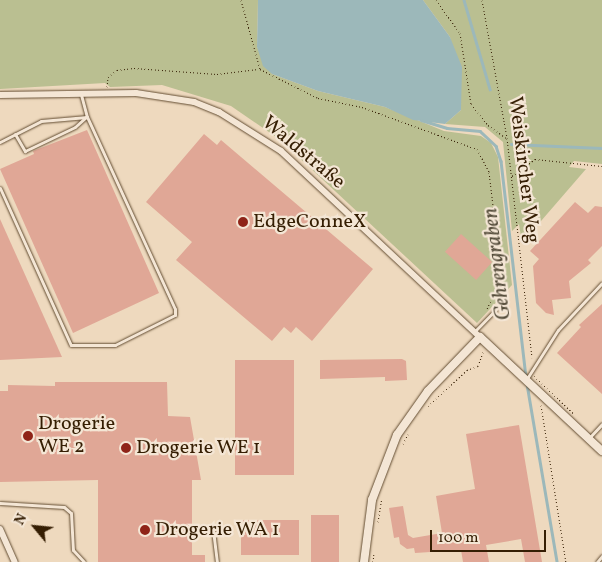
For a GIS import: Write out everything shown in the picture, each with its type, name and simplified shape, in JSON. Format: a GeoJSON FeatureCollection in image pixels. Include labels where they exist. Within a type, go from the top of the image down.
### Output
{"type":"FeatureCollection","features":[{"type":"Feature","properties":{"kind":"street","name":"Waldstraße"},"geometry":{"type":"LineString","coordinates":[[0,95],[136,93],[194,102],[257,134],[281,151],[528,379],[546,399],[602,451]]}},
{"type":"Feature","properties":{"kind":"street"},"geometry":{"type":"LineString","coordinates":[[364,562],[372,500],[396,435],[428,391],[478,334]]}},
{"type":"Feature","properties":{"kind":"street"},"geometry":{"type":"LineString","coordinates":[[0,529],[15,562]]}},
{"type":"Feature","properties":{"kind":"lane"},"geometry":{"type":"LineString","coordinates":[[0,188],[71,345],[115,344],[175,315],[175,309],[87,117],[81,94]]}},
{"type":"Feature","properties":{"kind":"lane"},"geometry":{"type":"LineString","coordinates":[[0,142],[41,122],[87,117]]}},
{"type":"Feature","properties":{"kind":"lane"},"geometry":{"type":"LineString","coordinates":[[15,134],[25,151],[74,128],[87,117]]}},
{"type":"Feature","properties":{"kind":"lane"},"geometry":{"type":"LineString","coordinates":[[528,379],[558,330],[602,283]]}},
{"type":"Feature","properties":{"kind":"lane"},"geometry":{"type":"LineString","coordinates":[[478,334],[496,309]]}},
{"type":"Feature","properties":{"kind":"lane"},"geometry":{"type":"LineString","coordinates":[[588,438],[602,424]]}},
{"type":"Feature","properties":{"kind":"lane"},"geometry":{"type":"LineString","coordinates":[[0,503],[64,507],[71,513],[73,550],[84,562]]}},
{"type":"Feature","properties":{"kind":"lane"},"geometry":{"type":"LineString","coordinates":[[212,530],[217,562]]}},
{"type":"Feature","properties":{"kind":"lane"},"geometry":{"type":"LineString","coordinates":[[597,562],[602,556]]}},
{"type":"Feature","properties":{"kind":"path"},"geometry":{"type":"LineString","coordinates":[[242,0],[260,69]]}},
{"type":"Feature","properties":{"kind":"path"},"geometry":{"type":"LineString","coordinates":[[436,0],[460,33],[471,104],[488,125],[507,138]]}},
{"type":"Feature","properties":{"kind":"path","name":"Weiskircher Weg"},"geometry":{"type":"LineString","coordinates":[[482,0],[495,58],[507,138],[528,379]]}},
{"type":"Feature","properties":{"kind":"path"},"geometry":{"type":"LineString","coordinates":[[107,94],[108,77],[117,70],[134,68],[217,74],[260,69],[318,98],[362,108],[477,149],[489,172],[500,264],[499,282],[487,309],[488,318]]}},
{"type":"Feature","properties":{"kind":"path"},"geometry":{"type":"LineString","coordinates":[[510,177],[535,159],[602,166]]}},
{"type":"Feature","properties":{"kind":"path"},"geometry":{"type":"LineString","coordinates":[[427,407],[467,370],[478,366],[481,354],[489,345]]}},
{"type":"Feature","properties":{"kind":"path"},"geometry":{"type":"LineString","coordinates":[[528,379],[553,393],[540,406],[566,562]]}},
{"type":"Feature","properties":{"kind":"path"},"geometry":{"type":"LineString","coordinates":[[399,451],[412,427]]}},
{"type":"Feature","properties":{"kind":"path"},"geometry":{"type":"LineString","coordinates":[[376,529],[382,495]]}},
{"type":"Feature","properties":{"kind":"path"},"geometry":{"type":"LineString","coordinates":[[373,562],[374,545]]}},
{"type":"Feature","properties":{"kind":"green space"},"geometry":{"type":"Polygon","coordinates":[[[0,0],[258,0],[257,47],[272,74],[318,91],[385,107],[444,131],[481,136],[491,143],[498,157],[512,285],[477,323],[279,139],[231,106],[162,85],[110,87],[105,83],[0,89],[0,0]]]}},
{"type":"Feature","properties":{"kind":"green space"},"geometry":{"type":"Polygon","coordinates":[[[423,0],[602,0],[602,164],[574,161],[569,167],[586,169],[522,243],[519,224],[512,231],[503,142],[485,127],[445,124],[461,110],[450,37],[423,0]]]}},
{"type":"Feature","properties":{"kind":"water"},"geometry":{"type":"Polygon","coordinates":[[[258,0],[423,0],[450,37],[462,67],[461,110],[445,124],[413,120],[385,107],[318,91],[272,74],[263,66],[257,47],[258,0]]]}},
{"type":"Feature","properties":{"kind":"building"},"geometry":{"type":"Polygon","coordinates":[[[87,130],[159,293],[73,333],[0,169],[34,154],[33,151],[87,130]]]}},
{"type":"Feature","properties":{"kind":"building","name":"EdgeConneX"},"geometry":{"type":"Polygon","coordinates":[[[204,134],[217,145],[221,140],[373,269],[312,341],[296,327],[291,333],[284,327],[272,341],[176,260],[192,242],[146,202],[204,134]]]}},
{"type":"Feature","properties":{"kind":"building"},"geometry":{"type":"Polygon","coordinates":[[[575,202],[588,213],[595,206],[602,207],[602,246],[588,260],[591,263],[569,281],[571,298],[552,300],[554,315],[546,313],[536,303],[533,266],[539,259],[530,251],[575,202]]]}},
{"type":"Feature","properties":{"kind":"building"},"geometry":{"type":"Polygon","coordinates":[[[0,219],[62,357],[0,360],[0,219]]]}},
{"type":"Feature","properties":{"kind":"building"},"geometry":{"type":"Polygon","coordinates":[[[461,234],[492,262],[476,280],[445,252],[461,234]]]}},
{"type":"Feature","properties":{"kind":"building"},"geometry":{"type":"Polygon","coordinates":[[[602,304],[602,394],[557,353],[581,327],[579,325],[602,304]]]}},
{"type":"Feature","properties":{"kind":"building"},"geometry":{"type":"Polygon","coordinates":[[[402,359],[406,361],[407,380],[385,381],[385,377],[320,379],[320,360],[402,359]]]}},
{"type":"Feature","properties":{"kind":"building"},"geometry":{"type":"Polygon","coordinates":[[[235,360],[294,360],[294,475],[235,475],[235,360]]]}},
{"type":"Feature","properties":{"kind":"building"},"geometry":{"type":"Polygon","coordinates":[[[55,382],[167,382],[168,416],[190,417],[201,480],[192,480],[192,555],[205,555],[205,562],[98,562],[98,480],[0,482],[0,391],[8,391],[8,385],[55,386],[55,382]]]}},
{"type":"Feature","properties":{"kind":"building"},"geometry":{"type":"Polygon","coordinates":[[[519,425],[542,562],[525,562],[521,539],[486,545],[489,562],[463,562],[461,550],[415,553],[414,548],[407,549],[400,544],[399,537],[394,538],[389,508],[403,506],[408,535],[413,538],[442,533],[436,496],[475,489],[466,434],[519,425]]]}},
{"type":"Feature","properties":{"kind":"building"},"geometry":{"type":"Polygon","coordinates":[[[311,515],[339,515],[339,562],[311,562],[311,515]]]}},
{"type":"Feature","properties":{"kind":"building"},"geometry":{"type":"Polygon","coordinates":[[[241,520],[299,520],[299,555],[241,555],[241,520]]]}},
{"type":"Feature","properties":{"kind":"waterway"},"geometry":{"type":"LineString","coordinates":[[464,0],[490,89]]}},
{"type":"Feature","properties":{"kind":"waterway","name":"Gehrengraben"},"geometry":{"type":"LineString","coordinates":[[421,120],[447,128],[480,131],[496,146],[501,161],[526,376]]}},
{"type":"Feature","properties":{"kind":"waterway"},"geometry":{"type":"LineString","coordinates":[[511,144],[602,148]]}},
{"type":"Feature","properties":{"kind":"waterway","name":"Gehrengraben"},"geometry":{"type":"LineString","coordinates":[[527,384],[557,562]]}},
{"type":"Feature","properties":{"kind":"place","name":"EdgeConneX"},"geometry":{"type":"Point","coordinates":[243,222]}},
{"type":"Feature","properties":{"kind":"place","name":"Drogerie WE 2"},"geometry":{"type":"Point","coordinates":[28,436]}},
{"type":"Feature","properties":{"kind":"place","name":"Drogerie WE 1"},"geometry":{"type":"Point","coordinates":[126,448]}},
{"type":"Feature","properties":{"kind":"place","name":"Drogerie WA 1"},"geometry":{"type":"Point","coordinates":[145,530]}}]}
